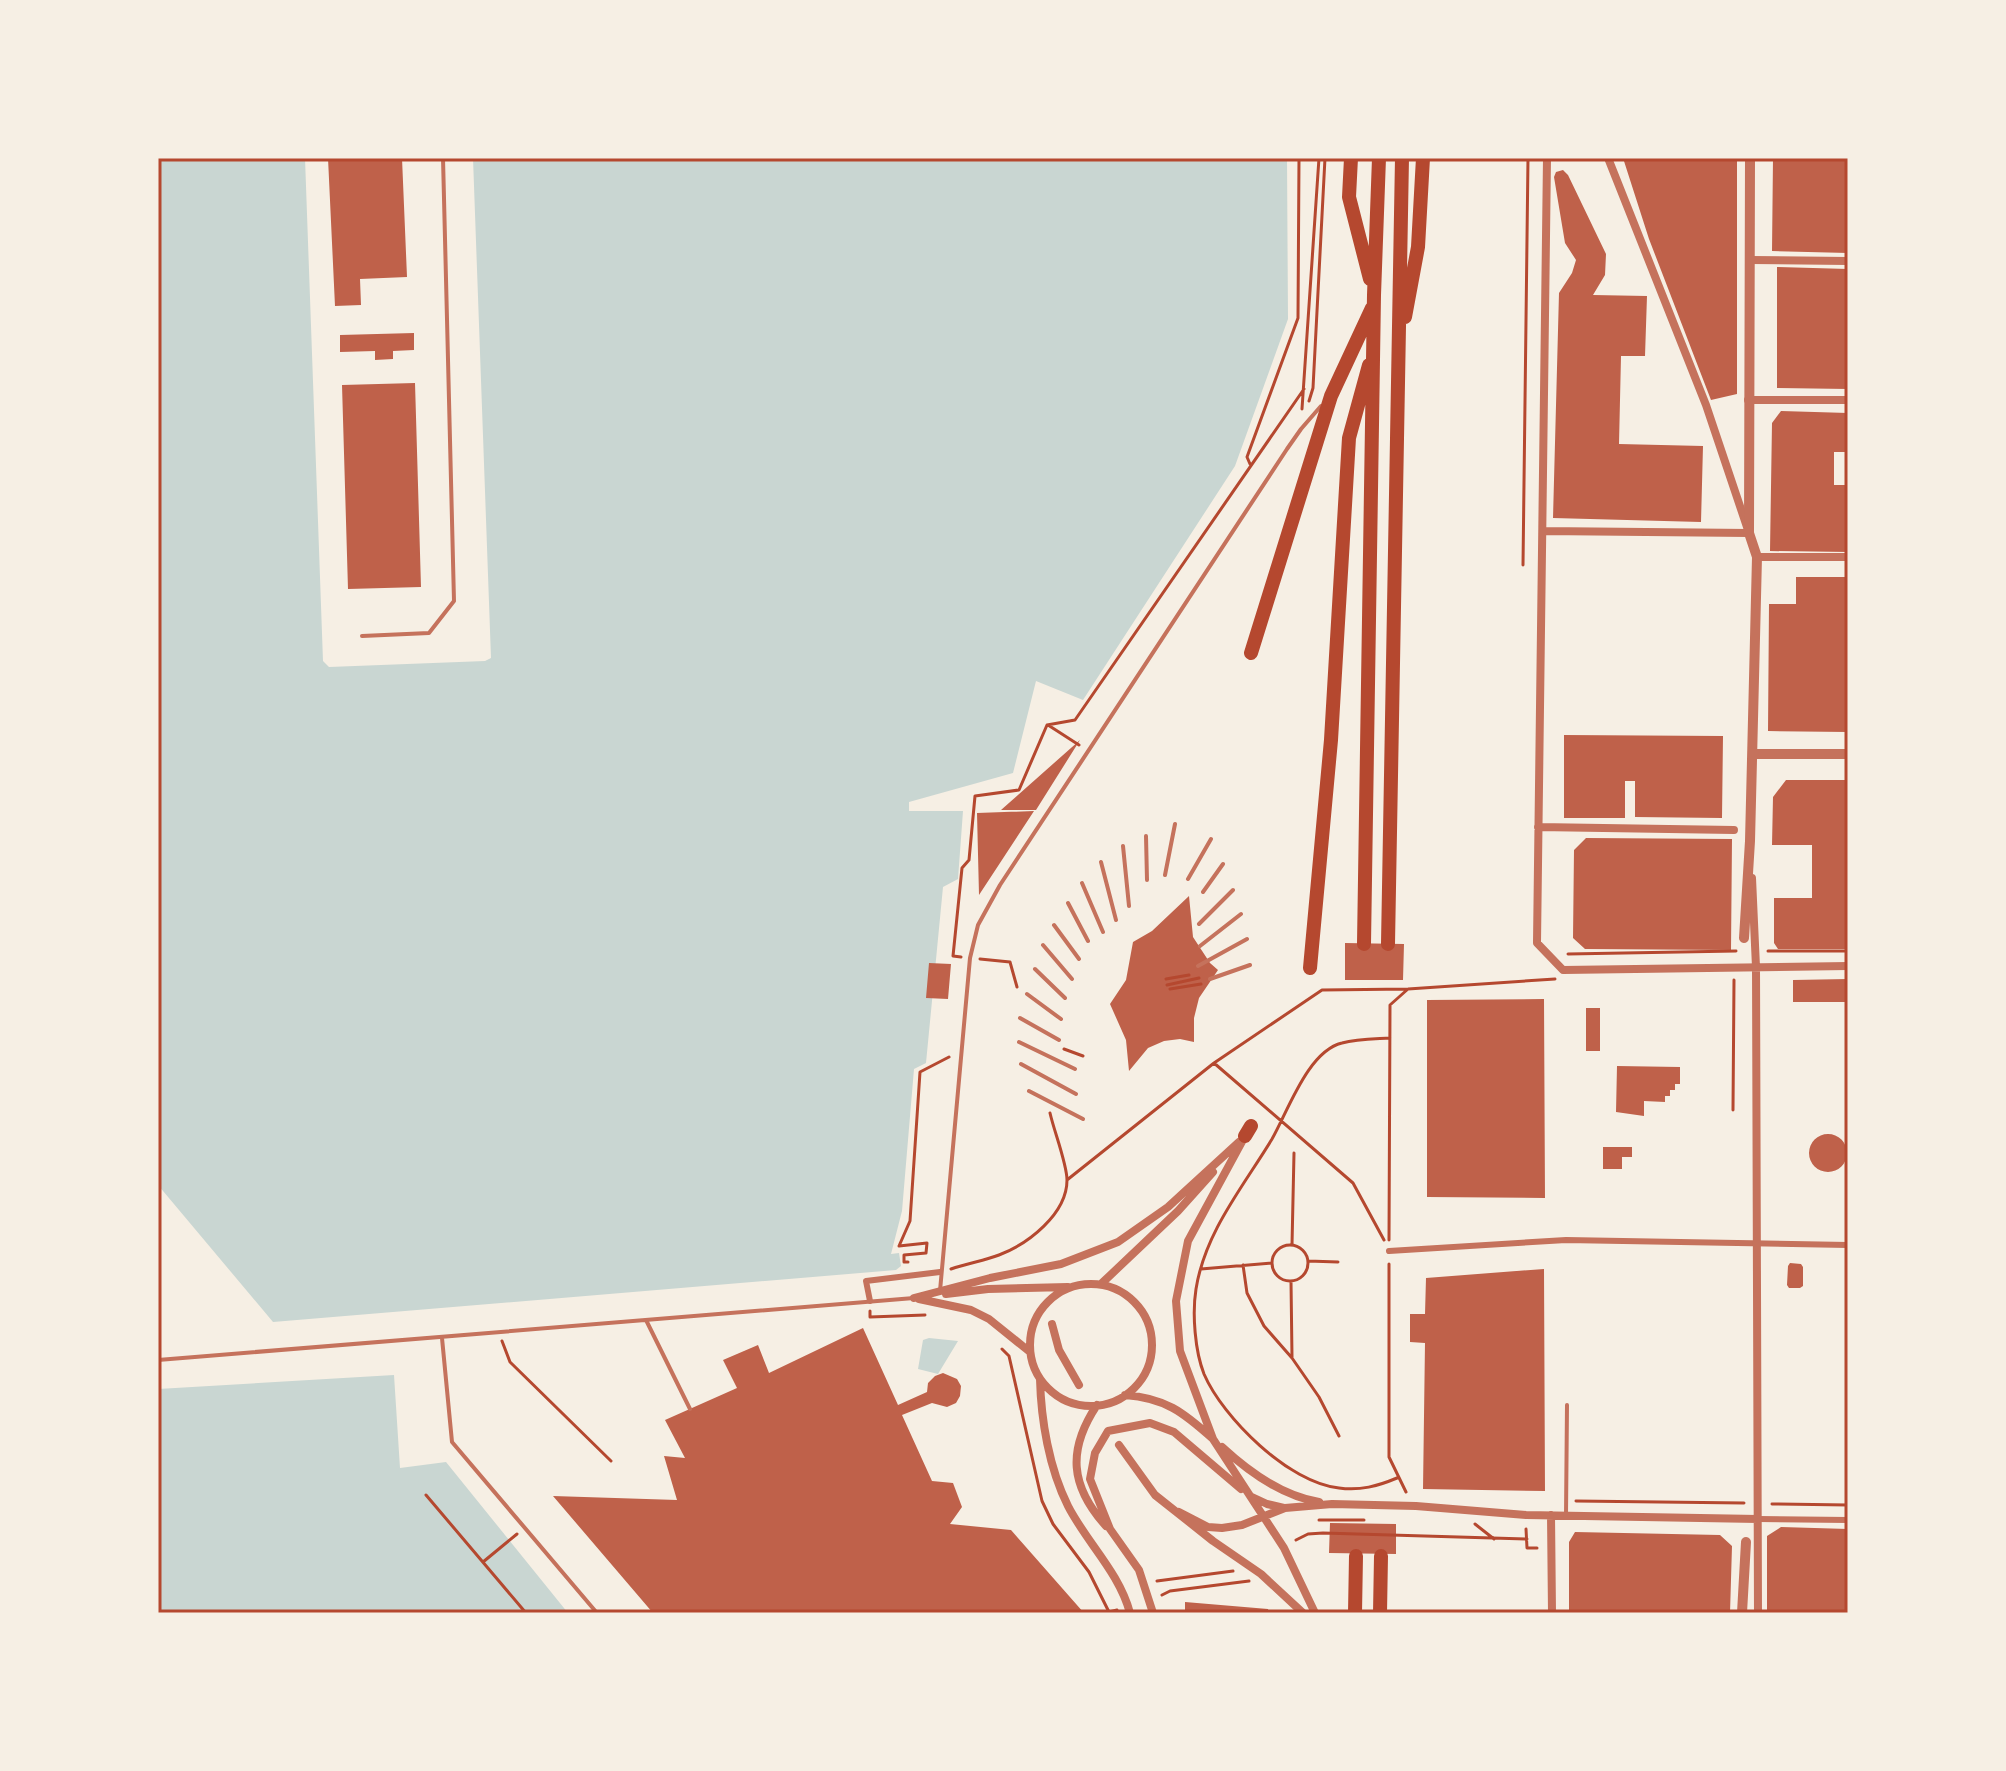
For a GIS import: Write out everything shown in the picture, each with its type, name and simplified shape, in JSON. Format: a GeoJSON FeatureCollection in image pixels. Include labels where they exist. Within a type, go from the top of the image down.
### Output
{"type":"FeatureCollection","features":[{"type":"Feature","properties":{"kind":"highway"},"geometry":{"type":"LineString","coordinates":[[1251,653],[1331,396],[1374,299],[1349,197],[1351,158]]}},
{"type":"Feature","properties":{"kind":"highway"},"geometry":{"type":"LineString","coordinates":[[1364,944],[1379,158]]}},
{"type":"Feature","properties":{"kind":"highway"},"geometry":{"type":"LineString","coordinates":[[1388,944],[1402,158]]}},
{"type":"Feature","properties":{"kind":"highway"},"geometry":{"type":"LineString","coordinates":[[1398,357],[1418,247],[1423,158]]}},
{"type":"Feature","properties":{"kind":"highway"},"geometry":{"type":"LineString","coordinates":[[1310,968],[1331,740],[1349,438],[1374,345]]}},
{"type":"Feature","properties":{"kind":"highway"},"geometry":{"type":"LineString","coordinates":[[1355,1613],[1356,1556]]}},
{"type":"Feature","properties":{"kind":"highway"},"geometry":{"type":"LineString","coordinates":[[1380,1613],[1381,1556]]}},
{"type":"Feature","properties":{"kind":"street"},"geometry":{"type":"LineString","coordinates":[[1547,158],[1537,943],[1563,970],[1848,966]]}},
{"type":"Feature","properties":{"kind":"street"},"geometry":{"type":"LineString","coordinates":[[1608,158],[1706,405],[1757,557],[1753,754],[1744,938]]}},
{"type":"Feature","properties":{"kind":"street"},"geometry":{"type":"LineString","coordinates":[[1749,533],[1750,158]]}},
{"type":"Feature","properties":{"kind":"street"},"geometry":{"type":"LineString","coordinates":[[1751,260],[1848,261]]}},
{"type":"Feature","properties":{"kind":"street"},"geometry":{"type":"LineString","coordinates":[[1748,400],[1848,400]]}},
{"type":"Feature","properties":{"kind":"street"},"geometry":{"type":"LineString","coordinates":[[1543,531],[1749,533]]}},
{"type":"Feature","properties":{"kind":"street"},"geometry":{"type":"LineString","coordinates":[[1757,557],[1848,557]]}},
{"type":"Feature","properties":{"kind":"street"},"geometry":{"type":"LineString","coordinates":[[1753,754],[1848,754]]}},
{"type":"Feature","properties":{"kind":"street"},"geometry":{"type":"LineString","coordinates":[[1538,827],[1734,830],[1750,836]]}},
{"type":"Feature","properties":{"kind":"street"},"geometry":{"type":"LineString","coordinates":[[1750,836],[1756,967],[1758,1613]]}},
{"type":"Feature","properties":{"kind":"street"},"geometry":{"type":"LineString","coordinates":[[1101,1284],[1178,1211],[1248,1131]]}},
{"type":"Feature","properties":{"kind":"street"},"geometry":{"type":"LineString","coordinates":[[914,1298],[1061,1264],[1118,1242],[1168,1207],[1248,1131]]}},
{"type":"Feature","properties":{"kind":"street"},"geometry":{"type":"LineString","coordinates":[[1248,1131],[1188,1241],[1176,1301],[1180,1351],[1213,1439],[1284,1548],[1315,1613]]}},
{"type":"Feature","properties":{"kind":"street"},"geometry":{"type":"LineString","coordinates":[[1389,1251],[1566,1240],[1848,1245]]}},
{"type":"Feature","properties":{"kind":"street"},"geometry":{"type":"LineString","coordinates":[[870,1301],[866,1281],[940,1272]]}},
{"type":"Feature","properties":{"kind":"street"},"geometry":{"type":"LineString","coordinates":[[914,1298],[988,1289],[1101,1284],[1119,1290],[1134,1300],[1145,1315],[1151,1332],[1152,1350],[1148,1367],[1139,1383],[1125,1395],[1097,1405],[1080,1405],[1065,1400],[1040,1378]]}},
{"type":"Feature","properties":{"kind":"street"},"geometry":{"type":"LineString","coordinates":[[1068,1287],[1051,1298],[1038,1313],[1031,1332],[1030,1352],[1040,1378],[1041,1409],[1054,1468],[1067,1505],[1112,1571],[1130,1613]]}},
{"type":"Feature","properties":{"kind":"street"},"geometry":{"type":"LineString","coordinates":[[914,1298],[971,1310],[989,1319],[1030,1352]]}},
{"type":"Feature","properties":{"kind":"street"},"geometry":{"type":"LineString","coordinates":[[1052,1324],[1059,1350],[1079,1385]]}},
{"type":"Feature","properties":{"kind":"street"},"geometry":{"type":"LineString","coordinates":[[1125,1395],[1148,1397],[1182,1411],[1241,1465],[1296,1498],[1332,1504]]}},
{"type":"Feature","properties":{"kind":"street"},"geometry":{"type":"LineString","coordinates":[[1097,1405],[1079,1438],[1079,1483],[1088,1505],[1110,1529],[1139,1570],[1153,1613]]}},
{"type":"Feature","properties":{"kind":"street"},"geometry":{"type":"LineString","coordinates":[[1110,1529],[1090,1479],[1095,1453],[1108,1431],[1150,1423],[1174,1432],[1250,1496],[1285,1508]]}},
{"type":"Feature","properties":{"kind":"street"},"geometry":{"type":"LineString","coordinates":[[1119,1445],[1155,1495],[1261,1574],[1303,1613]]}},
{"type":"Feature","properties":{"kind":"street"},"geometry":{"type":"LineString","coordinates":[[1179,1512],[1208,1527],[1222,1528],[1242,1525],[1285,1508],[1332,1504],[1416,1506],[1526,1515],[1848,1520]]}},
{"type":"Feature","properties":{"kind":"street"},"geometry":{"type":"LineString","coordinates":[[1551,1515],[1552,1613]]}},
{"type":"Feature","properties":{"kind":"street"},"geometry":{"type":"LineString","coordinates":[[1742,1613],[1746,1542]]}},
{"type":"Feature","properties":{"kind":"lane"},"geometry":{"type":"LineString","coordinates":[[362,636],[429,633],[454,601],[443,158]]}},
{"type":"Feature","properties":{"kind":"lane"},"geometry":{"type":"LineString","coordinates":[[940,1291],[970,958],[978,925],[1000,885],[1301,429],[1331,396]]}},
{"type":"Feature","properties":{"kind":"lane"},"geometry":{"type":"LineString","coordinates":[[1165,875],[1175,824]]}},
{"type":"Feature","properties":{"kind":"lane"},"geometry":{"type":"LineString","coordinates":[[1146,836],[1147,880]]}},
{"type":"Feature","properties":{"kind":"lane"},"geometry":{"type":"LineString","coordinates":[[1188,879],[1211,839]]}},
{"type":"Feature","properties":{"kind":"lane"},"geometry":{"type":"LineString","coordinates":[[1123,846],[1129,906]]}},
{"type":"Feature","properties":{"kind":"lane"},"geometry":{"type":"LineString","coordinates":[[1101,862],[1116,920]]}},
{"type":"Feature","properties":{"kind":"lane"},"geometry":{"type":"LineString","coordinates":[[1203,892],[1223,864]]}},
{"type":"Feature","properties":{"kind":"lane"},"geometry":{"type":"LineString","coordinates":[[1082,883],[1103,932]]}},
{"type":"Feature","properties":{"kind":"lane"},"geometry":{"type":"LineString","coordinates":[[1199,924],[1233,890]]}},
{"type":"Feature","properties":{"kind":"lane"},"geometry":{"type":"LineString","coordinates":[[1068,903],[1088,941]]}},
{"type":"Feature","properties":{"kind":"lane"},"geometry":{"type":"LineString","coordinates":[[1200,946],[1241,914]]}},
{"type":"Feature","properties":{"kind":"lane"},"geometry":{"type":"LineString","coordinates":[[1054,925],[1079,959]]}},
{"type":"Feature","properties":{"kind":"lane"},"geometry":{"type":"LineString","coordinates":[[1198,966],[1247,939]]}},
{"type":"Feature","properties":{"kind":"lane"},"geometry":{"type":"LineString","coordinates":[[1043,945],[1072,979]]}},
{"type":"Feature","properties":{"kind":"lane"},"geometry":{"type":"LineString","coordinates":[[1209,977],[1250,965]]}},
{"type":"Feature","properties":{"kind":"lane"},"geometry":{"type":"LineString","coordinates":[[1035,969],[1065,998]]}},
{"type":"Feature","properties":{"kind":"lane"},"geometry":{"type":"LineString","coordinates":[[1027,994],[1061,1019]]}},
{"type":"Feature","properties":{"kind":"lane"},"geometry":{"type":"LineString","coordinates":[[1020,1018],[1059,1040]]}},
{"type":"Feature","properties":{"kind":"lane"},"geometry":{"type":"LineString","coordinates":[[1019,1042],[1075,1069]]}},
{"type":"Feature","properties":{"kind":"lane"},"geometry":{"type":"LineString","coordinates":[[1021,1064],[1076,1094]]}},
{"type":"Feature","properties":{"kind":"lane"},"geometry":{"type":"LineString","coordinates":[[1029,1091],[1083,1119]]}},
{"type":"Feature","properties":{"kind":"lane"},"geometry":{"type":"LineString","coordinates":[[158,1360],[914,1298]]}},
{"type":"Feature","properties":{"kind":"lane"},"geometry":{"type":"LineString","coordinates":[[646,1320],[690,1409]]}},
{"type":"Feature","properties":{"kind":"lane"},"geometry":{"type":"LineString","coordinates":[[442,1338],[452,1442],[597,1613]]}},
{"type":"Feature","properties":{"kind":"lane"},"geometry":{"type":"LineString","coordinates":[[1566,1515],[1567,1405]]}},
{"type":"Feature","properties":{"kind":"path"},"geometry":{"type":"LineString","coordinates":[[1250,464],[1247,457],[1298,318],[1299,158]]}},
{"type":"Feature","properties":{"kind":"path"},"geometry":{"type":"LineString","coordinates":[[1301,429],[1319,158]]}},
{"type":"Feature","properties":{"kind":"path"},"geometry":{"type":"LineString","coordinates":[[1301,429],[1313,388],[1325,158]]}},
{"type":"Feature","properties":{"kind":"path"},"geometry":{"type":"LineString","coordinates":[[1523,565],[1528,158]]}},
{"type":"Feature","properties":{"kind":"path"},"geometry":{"type":"LineString","coordinates":[[1047,725],[1075,720],[1304,389]]}},
{"type":"Feature","properties":{"kind":"path"},"geometry":{"type":"LineString","coordinates":[[1047,725],[1088,752]]}},
{"type":"Feature","properties":{"kind":"path"},"geometry":{"type":"LineString","coordinates":[[970,958],[953,956],[962,868],[969,860],[975,796],[1019,790],[1047,725]]}},
{"type":"Feature","properties":{"kind":"path"},"geometry":{"type":"LineString","coordinates":[[1545,952],[1848,951]]}},
{"type":"Feature","properties":{"kind":"path"},"geometry":{"type":"LineString","coordinates":[[1733,1110],[1734,968]]}},
{"type":"Feature","properties":{"kind":"path"},"geometry":{"type":"LineString","coordinates":[[1209,977],[1168,984],[1209,977]]}},
{"type":"Feature","properties":{"kind":"path"},"geometry":{"type":"LineString","coordinates":[[940,1272],[1001,1255],[1044,1227],[1057,1209],[1067,1180],[1214,1063],[1322,990],[1408,989],[1564,979]]}},
{"type":"Feature","properties":{"kind":"path"},"geometry":{"type":"LineString","coordinates":[[1390,1038],[1341,1043],[1329,1048],[1304,1076],[1212,1238],[1195,1294],[1197,1339],[1204,1373],[1231,1417],[1261,1448],[1290,1469],[1337,1488],[1372,1488],[1397,1478]]}},
{"type":"Feature","properties":{"kind":"path"},"geometry":{"type":"LineString","coordinates":[[941,1263],[904,1262],[904,1255],[926,1253],[927,1243],[899,1246],[910,1221],[920,1072],[947,1057]]}},
{"type":"Feature","properties":{"kind":"path"},"geometry":{"type":"LineString","coordinates":[[1214,1063],[1353,1183],[1389,1251]]}},
{"type":"Feature","properties":{"kind":"path"},"geometry":{"type":"LineString","coordinates":[[1292,1245],[1294,1153]]}},
{"type":"Feature","properties":{"kind":"path"},"geometry":{"type":"LineString","coordinates":[[1291,1281],[1306,1272],[1308,1261],[1303,1251],[1292,1245]]}},
{"type":"Feature","properties":{"kind":"path"},"geometry":{"type":"LineString","coordinates":[[1291,1281],[1275,1274],[1272,1263],[1276,1252],[1292,1245]]}},
{"type":"Feature","properties":{"kind":"path"},"geometry":{"type":"LineString","coordinates":[[1308,1261],[1338,1262]]}},
{"type":"Feature","properties":{"kind":"path"},"geometry":{"type":"LineString","coordinates":[[1201,1269],[1272,1263]]}},
{"type":"Feature","properties":{"kind":"path"},"geometry":{"type":"LineString","coordinates":[[1243,1265],[1247,1293],[1264,1326],[1292,1358],[1319,1397],[1339,1436]]}},
{"type":"Feature","properties":{"kind":"path"},"geometry":{"type":"LineString","coordinates":[[1291,1281],[1292,1358]]}},
{"type":"Feature","properties":{"kind":"path"},"geometry":{"type":"LineString","coordinates":[[498,1332],[510,1362],[611,1461]]}},
{"type":"Feature","properties":{"kind":"path"},"geometry":{"type":"LineString","coordinates":[[426,1495],[526,1613]]}},
{"type":"Feature","properties":{"kind":"path"},"geometry":{"type":"LineString","coordinates":[[1567,1500],[1848,1505]]}},
{"type":"Feature","properties":{"kind":"path"},"geometry":{"type":"LineString","coordinates":[[1526,1515],[1527,1548],[1553,1548]]}},
{"type":"Feature","properties":{"kind":"path"},"geometry":{"type":"LineString","coordinates":[[483,1562],[525,1527]]}},
{"type":"Feature","properties":{"kind":"shaded area"},"geometry":{"type":"Polygon","coordinates":[[[158,158],[305,158],[323,661],[329,667],[485,661],[491,658],[473,158],[1287,158],[1288,319],[1235,466],[1083,700],[1036,681],[1013,773],[909,802],[909,811],[963,811],[958,879],[943,887],[926,1063],[914,1069],[902,1211],[891,1254],[899,1253],[901,1266],[896,1270],[273,1322],[158,1185],[158,158]]]}},
{"type":"Feature","properties":{"kind":"shaded area"},"geometry":{"type":"Polygon","coordinates":[[[923,1340],[958,1341],[938,1374],[918,1369],[923,1340]]]}},
{"type":"Feature","properties":{"kind":"shaded area"},"geometry":{"type":"Polygon","coordinates":[[[394,1375],[400,1468],[446,1462],[568,1613],[158,1613],[158,1389],[394,1375]]]}},
{"type":"Feature","properties":{"kind":"building"},"geometry":{"type":"Polygon","coordinates":[[[328,158],[402,158],[407,277],[360,279],[361,305],[335,306],[328,158]]]}},
{"type":"Feature","properties":{"kind":"building"},"geometry":{"type":"Polygon","coordinates":[[[1623,158],[1737,158],[1737,394],[1711,400],[1649,239],[1623,158]]]}},
{"type":"Feature","properties":{"kind":"building"},"geometry":{"type":"Polygon","coordinates":[[[1773,158],[1848,158],[1848,253],[1772,251],[1773,158]]]}},
{"type":"Feature","properties":{"kind":"building"},"geometry":{"type":"Polygon","coordinates":[[[1563,170],[1606,254],[1605,275],[1593,295],[1647,296],[1645,356],[1621,356],[1619,444],[1703,446],[1701,522],[1553,518],[1559,293],[1576,260],[1565,243],[1554,177],[1556,172],[1563,170]]]}},
{"type":"Feature","properties":{"kind":"building"},"geometry":{"type":"Polygon","coordinates":[[[1777,267],[1848,269],[1848,389],[1777,388],[1777,267]]]}},
{"type":"Feature","properties":{"kind":"building"},"geometry":{"type":"Polygon","coordinates":[[[414,333],[414,350],[393,351],[393,359],[375,360],[375,351],[340,352],[340,335],[414,333]]]}},
{"type":"Feature","properties":{"kind":"building"},"geometry":{"type":"Polygon","coordinates":[[[415,383],[421,587],[348,589],[342,385],[415,383]]]}},
{"type":"Feature","properties":{"kind":"building"},"geometry":{"type":"Polygon","coordinates":[[[1781,411],[1848,413],[1848,452],[1834,452],[1834,485],[1848,485],[1848,552],[1770,551],[1772,423],[1781,411]]]}},
{"type":"Feature","properties":{"kind":"building"},"geometry":{"type":"Polygon","coordinates":[[[1796,577],[1848,577],[1848,732],[1768,731],[1769,604],[1796,604],[1796,577]]]}},
{"type":"Feature","properties":{"kind":"building"},"geometry":{"type":"Polygon","coordinates":[[[1564,735],[1723,736],[1722,818],[1635,817],[1635,781],[1625,781],[1625,818],[1564,818],[1564,735]]]}},
{"type":"Feature","properties":{"kind":"building"},"geometry":{"type":"Polygon","coordinates":[[[1080,740],[1036,810],[1001,810],[1080,740]]]}},
{"type":"Feature","properties":{"kind":"building"},"geometry":{"type":"Polygon","coordinates":[[[1786,780],[1848,780],[1848,949],[1778,949],[1774,943],[1774,898],[1812,898],[1812,845],[1772,845],[1773,797],[1786,780]]]}},
{"type":"Feature","properties":{"kind":"building"},"geometry":{"type":"Polygon","coordinates":[[[1034,811],[979,895],[977,813],[1034,811]]]}},
{"type":"Feature","properties":{"kind":"building"},"geometry":{"type":"Polygon","coordinates":[[[1586,838],[1732,839],[1731,950],[1585,949],[1573,938],[1574,850],[1586,838]]]}},
{"type":"Feature","properties":{"kind":"building"},"geometry":{"type":"Polygon","coordinates":[[[1189,896],[1193,937],[1218,970],[1199,998],[1194,1018],[1194,1042],[1180,1039],[1164,1041],[1148,1048],[1129,1071],[1126,1040],[1110,1004],[1126,980],[1133,942],[1152,931],[1189,896]]]}},
{"type":"Feature","properties":{"kind":"building"},"geometry":{"type":"Polygon","coordinates":[[[1345,943],[1404,944],[1403,980],[1345,980],[1345,943]]]}},
{"type":"Feature","properties":{"kind":"building"},"geometry":{"type":"Polygon","coordinates":[[[929,963],[951,964],[948,999],[926,998],[929,963]]]}},
{"type":"Feature","properties":{"kind":"building"},"geometry":{"type":"Polygon","coordinates":[[[1848,979],[1848,1002],[1793,1002],[1793,980],[1848,979]]]}},
{"type":"Feature","properties":{"kind":"building"},"geometry":{"type":"Polygon","coordinates":[[[1544,999],[1545,1198],[1427,1197],[1427,1000],[1544,999]]]}},
{"type":"Feature","properties":{"kind":"building"},"geometry":{"type":"Polygon","coordinates":[[[1586,1008],[1600,1008],[1600,1051],[1586,1051],[1586,1008]]]}},
{"type":"Feature","properties":{"kind":"building"},"geometry":{"type":"Polygon","coordinates":[[[1617,1066],[1680,1067],[1680,1084],[1675,1084],[1675,1090],[1670,1090],[1670,1096],[1665,1096],[1665,1102],[1644,1101],[1644,1116],[1616,1112],[1617,1066]]]}},
{"type":"Feature","properties":{"kind":"building"},"geometry":{"type":"Polygon","coordinates":[[[1828,1134],[1842,1139],[1847,1153],[1842,1167],[1828,1172],[1814,1167],[1809,1153],[1814,1139],[1828,1134]]]}},
{"type":"Feature","properties":{"kind":"building"},"geometry":{"type":"Polygon","coordinates":[[[1603,1147],[1632,1147],[1632,1157],[1622,1157],[1622,1169],[1603,1169],[1603,1147]]]}},
{"type":"Feature","properties":{"kind":"building"},"geometry":{"type":"Polygon","coordinates":[[[1790,1263],[1803,1267],[1803,1286],[1800,1288],[1789,1288],[1787,1285],[1790,1263]]]}},
{"type":"Feature","properties":{"kind":"building"},"geometry":{"type":"Polygon","coordinates":[[[1544,1269],[1545,1491],[1423,1489],[1425,1343],[1410,1342],[1410,1314],[1425,1314],[1426,1278],[1544,1269]]]}},
{"type":"Feature","properties":{"kind":"building"},"geometry":{"type":"Polygon","coordinates":[[[863,1328],[898,1405],[927,1392],[928,1383],[943,1373],[957,1379],[961,1386],[956,1403],[947,1407],[932,1403],[902,1415],[932,1481],[953,1483],[962,1507],[950,1524],[1011,1530],[1084,1613],[653,1613],[553,1496],[677,1500],[664,1456],[685,1458],[665,1420],[737,1388],[723,1360],[758,1345],[769,1373],[863,1328]]]}},
{"type":"Feature","properties":{"kind":"building"},"geometry":{"type":"Polygon","coordinates":[[[1330,1523],[1396,1524],[1396,1554],[1329,1553],[1330,1523]]]}},
{"type":"Feature","properties":{"kind":"building"},"geometry":{"type":"Polygon","coordinates":[[[1781,1527],[1848,1529],[1848,1613],[1767,1613],[1767,1536],[1781,1527]]]}},
{"type":"Feature","properties":{"kind":"building"},"geometry":{"type":"Polygon","coordinates":[[[1575,1532],[1720,1535],[1732,1546],[1730,1613],[1569,1613],[1569,1542],[1575,1532]]]}},
{"type":"Feature","properties":{"kind":"building"},"geometry":{"type":"Polygon","coordinates":[[[1185,1602],[1268,1609],[1269,1613],[1185,1613],[1185,1602]]]}}]}
